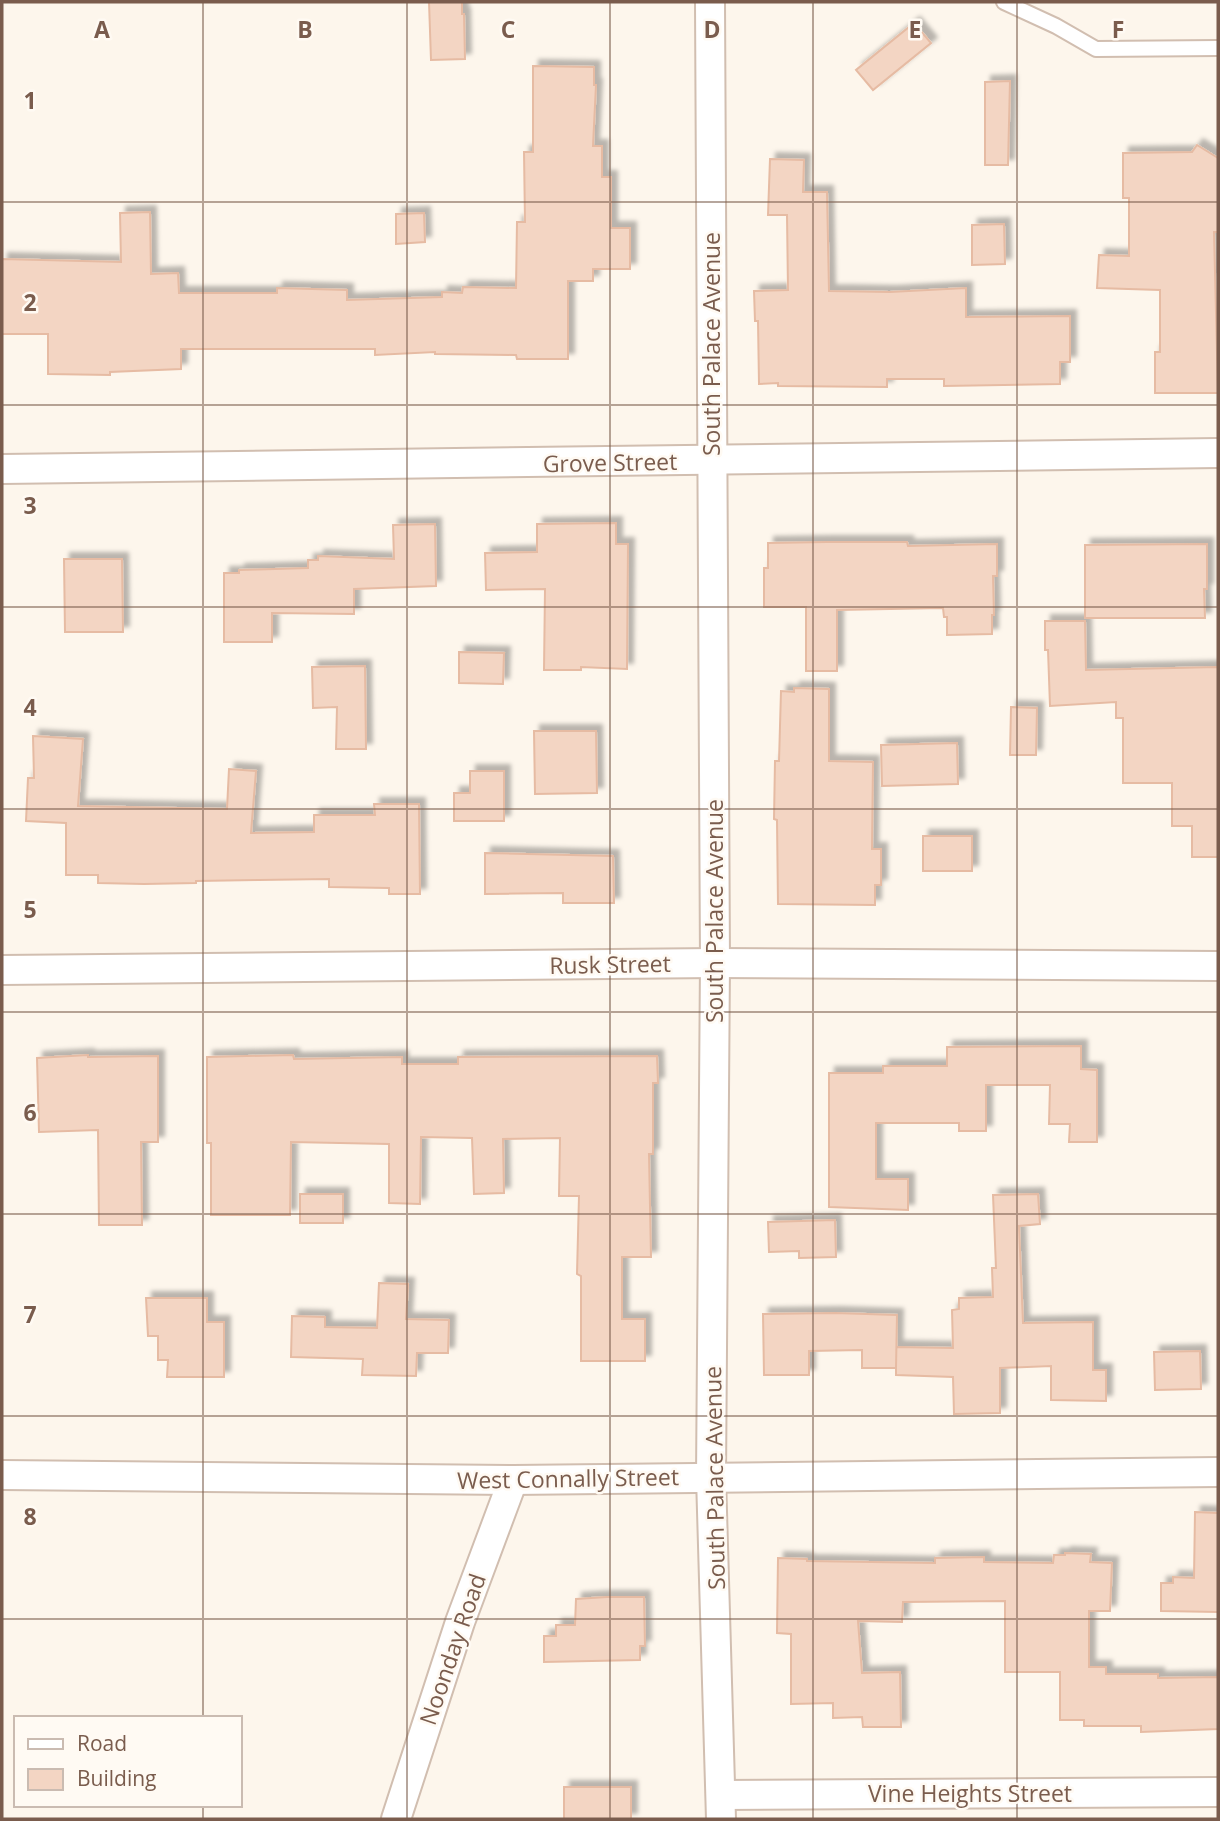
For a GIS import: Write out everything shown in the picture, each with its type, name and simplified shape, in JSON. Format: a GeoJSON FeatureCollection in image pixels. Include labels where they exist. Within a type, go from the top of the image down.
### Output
{"type":"FeatureCollection","features":[{"type":"Feature","properties":{"kind":"street","name":"South Palace Avenue"},"geometry":{"type":"LineString","coordinates":[[709,2],[715,963],[711,1477],[721,1807]]}},
{"type":"Feature","properties":{"kind":"street","name":"Grove Street"},"geometry":{"type":"LineString","coordinates":[[2,469],[1218,453]]}},
{"type":"Feature","properties":{"kind":"street","name":"Rusk Street"},"geometry":{"type":"LineString","coordinates":[[2,970],[715,963],[1218,966]]}},
{"type":"Feature","properties":{"kind":"street","name":"West Connally Street"},"geometry":{"type":"LineString","coordinates":[[2,1475],[513,1480],[1218,1472]]}},
{"type":"Feature","properties":{"kind":"street","name":"Noonday Road"},"geometry":{"type":"LineString","coordinates":[[396,1819],[460,1622],[513,1480]]}},
{"type":"Feature","properties":{"kind":"street","name":"Vine Heights Street"},"geometry":{"type":"LineString","coordinates":[[721,1807],[1218,1792]]}},
{"type":"Feature","properties":{"kind":"lane"},"geometry":{"type":"LineString","coordinates":[[1004,2],[1056,26],[1096,49],[1218,48]]}},
{"type":"Feature","properties":{"kind":"building"},"geometry":{"type":"Polygon","coordinates":[[[429,2],[462,2],[465,59],[431,60],[429,2]]]}},
{"type":"Feature","properties":{"kind":"building"},"geometry":{"type":"Polygon","coordinates":[[[914,23],[931,43],[873,90],[856,70],[914,23]]]}},
{"type":"Feature","properties":{"kind":"building"},"geometry":{"type":"Polygon","coordinates":[[[533,66],[594,67],[596,85],[593,146],[602,146],[602,177],[611,177],[611,228],[630,228],[630,269],[593,269],[593,281],[568,281],[568,359],[517,359],[516,355],[435,352],[375,355],[375,349],[181,349],[181,369],[110,372],[110,375],[48,374],[48,334],[2,334],[2,259],[121,262],[120,213],[150,212],[151,274],[178,273],[179,293],[277,293],[277,288],[347,290],[347,300],[442,297],[442,292],[462,293],[463,287],[516,288],[517,222],[525,222],[524,152],[533,152],[533,66]]]}},
{"type":"Feature","properties":{"kind":"building"},"geometry":{"type":"Polygon","coordinates":[[[1010,81],[1008,165],[985,165],[985,82],[1010,81]]]}},
{"type":"Feature","properties":{"kind":"building"},"geometry":{"type":"Polygon","coordinates":[[[1197,145],[1218,158],[1218,232],[1214,232],[1218,393],[1155,393],[1155,352],[1160,352],[1160,290],[1097,288],[1099,255],[1129,256],[1129,198],[1123,198],[1123,153],[1192,152],[1197,145]]]}},
{"type":"Feature","properties":{"kind":"building"},"geometry":{"type":"Polygon","coordinates":[[[770,159],[804,160],[803,192],[827,192],[829,291],[890,292],[966,288],[966,317],[1070,316],[1070,362],[1060,362],[1060,384],[944,386],[944,379],[887,379],[887,387],[759,384],[758,321],[755,321],[754,291],[788,290],[787,215],[768,215],[770,159]]]}},
{"type":"Feature","properties":{"kind":"building"},"geometry":{"type":"Polygon","coordinates":[[[424,213],[425,242],[396,244],[396,214],[424,213]]]}},
{"type":"Feature","properties":{"kind":"building"},"geometry":{"type":"Polygon","coordinates":[[[1004,224],[1005,264],[972,265],[972,225],[1004,224]]]}},
{"type":"Feature","properties":{"kind":"building"},"geometry":{"type":"Polygon","coordinates":[[[616,523],[616,544],[628,544],[627,669],[581,667],[581,670],[544,670],[545,589],[486,590],[485,553],[537,552],[537,524],[616,523]]]}},
{"type":"Feature","properties":{"kind":"building"},"geometry":{"type":"Polygon","coordinates":[[[435,524],[436,586],[354,589],[354,614],[272,613],[272,642],[224,642],[224,573],[239,573],[239,570],[308,568],[308,560],[318,560],[318,556],[394,559],[393,525],[435,524]]]}},
{"type":"Feature","properties":{"kind":"building"},"geometry":{"type":"Polygon","coordinates":[[[907,542],[908,546],[997,544],[997,576],[993,576],[992,634],[947,635],[947,617],[944,617],[943,608],[837,610],[837,671],[806,671],[806,607],[764,607],[764,568],[768,568],[768,543],[907,542]]]}},
{"type":"Feature","properties":{"kind":"building"},"geometry":{"type":"Polygon","coordinates":[[[1207,544],[1205,618],[1085,618],[1085,545],[1207,544]]]}},
{"type":"Feature","properties":{"kind":"building"},"geometry":{"type":"Polygon","coordinates":[[[64,559],[122,559],[123,632],[65,632],[64,559]]]}},
{"type":"Feature","properties":{"kind":"building"},"geometry":{"type":"Polygon","coordinates":[[[1045,621],[1085,621],[1086,670],[1218,667],[1218,857],[1192,857],[1192,826],[1172,826],[1172,783],[1123,783],[1123,718],[1116,718],[1116,702],[1050,706],[1045,621]]]}},
{"type":"Feature","properties":{"kind":"building"},"geometry":{"type":"Polygon","coordinates":[[[459,652],[504,653],[503,684],[459,683],[459,652]]]}},
{"type":"Feature","properties":{"kind":"building"},"geometry":{"type":"Polygon","coordinates":[[[365,666],[366,749],[336,749],[337,707],[313,708],[312,667],[365,666]]]}},
{"type":"Feature","properties":{"kind":"building"},"geometry":{"type":"Polygon","coordinates":[[[794,688],[829,689],[829,761],[873,762],[872,849],[881,849],[881,885],[875,885],[875,905],[778,904],[777,820],[774,819],[775,761],[779,761],[781,691],[794,692],[794,688]]]}},
{"type":"Feature","properties":{"kind":"building"},"geometry":{"type":"Polygon","coordinates":[[[1011,707],[1037,708],[1036,755],[1010,755],[1011,707]]]}},
{"type":"Feature","properties":{"kind":"building"},"geometry":{"type":"Polygon","coordinates":[[[534,731],[596,731],[597,793],[535,794],[534,731]]]}},
{"type":"Feature","properties":{"kind":"building"},"geometry":{"type":"Polygon","coordinates":[[[33,736],[83,739],[78,806],[227,809],[229,769],[256,771],[251,833],[314,832],[314,815],[375,815],[374,804],[419,804],[420,894],[389,894],[389,888],[329,887],[329,879],[144,884],[98,883],[98,875],[66,875],[66,823],[26,821],[28,778],[34,778],[33,736]]]}},
{"type":"Feature","properties":{"kind":"building"},"geometry":{"type":"Polygon","coordinates":[[[957,743],[958,784],[882,786],[881,745],[957,743]]]}},
{"type":"Feature","properties":{"kind":"building"},"geometry":{"type":"Polygon","coordinates":[[[470,771],[504,771],[504,821],[454,821],[454,793],[470,793],[470,771]]]}},
{"type":"Feature","properties":{"kind":"building"},"geometry":{"type":"Polygon","coordinates":[[[923,836],[972,836],[972,871],[923,871],[923,836]]]}},
{"type":"Feature","properties":{"kind":"building"},"geometry":{"type":"Polygon","coordinates":[[[485,853],[613,856],[614,903],[563,903],[563,893],[485,894],[485,853]]]}},
{"type":"Feature","properties":{"kind":"building"},"geometry":{"type":"Polygon","coordinates":[[[1081,1046],[1081,1069],[1097,1070],[1097,1142],[1069,1142],[1070,1124],[1049,1124],[1050,1085],[986,1085],[986,1131],[959,1131],[959,1123],[876,1123],[876,1179],[908,1179],[908,1210],[829,1207],[829,1073],[883,1073],[883,1066],[947,1066],[947,1047],[1081,1046]]]}},
{"type":"Feature","properties":{"kind":"building"},"geometry":{"type":"Polygon","coordinates":[[[88,1055],[158,1056],[158,1142],[141,1142],[142,1225],[99,1225],[98,1130],[39,1132],[37,1058],[88,1055]]]}},
{"type":"Feature","properties":{"kind":"building"},"geometry":{"type":"Polygon","coordinates":[[[293,1055],[294,1059],[402,1057],[402,1064],[458,1064],[458,1057],[657,1056],[658,1083],[653,1083],[653,1154],[649,1154],[651,1257],[622,1257],[622,1319],[645,1319],[645,1361],[581,1361],[581,1276],[577,1274],[579,1196],[559,1196],[560,1138],[503,1139],[504,1193],[474,1194],[472,1138],[421,1137],[420,1204],[389,1203],[389,1144],[291,1142],[290,1215],[211,1215],[211,1143],[207,1143],[207,1057],[293,1055]]]}},
{"type":"Feature","properties":{"kind":"building"},"geometry":{"type":"Polygon","coordinates":[[[300,1194],[343,1194],[343,1223],[300,1223],[300,1194]]]}},
{"type":"Feature","properties":{"kind":"building"},"geometry":{"type":"Polygon","coordinates":[[[1038,1194],[1040,1224],[1019,1226],[1023,1323],[1093,1322],[1093,1370],[1106,1370],[1106,1401],[1051,1400],[1051,1366],[1000,1368],[1000,1413],[954,1414],[953,1377],[896,1375],[896,1347],[953,1348],[952,1310],[959,1309],[959,1298],[993,1297],[992,1268],[996,1268],[993,1195],[1038,1194]]]}},
{"type":"Feature","properties":{"kind":"building"},"geometry":{"type":"Polygon","coordinates":[[[835,1220],[836,1257],[799,1258],[799,1251],[769,1252],[768,1222],[835,1220]]]}},
{"type":"Feature","properties":{"kind":"building"},"geometry":{"type":"Polygon","coordinates":[[[379,1283],[408,1284],[406,1319],[449,1320],[448,1353],[417,1353],[416,1376],[362,1375],[363,1359],[291,1357],[292,1316],[325,1317],[325,1327],[377,1328],[379,1283]]]}},
{"type":"Feature","properties":{"kind":"building"},"geometry":{"type":"Polygon","coordinates":[[[146,1298],[207,1298],[207,1322],[224,1322],[224,1377],[167,1377],[168,1360],[158,1360],[158,1336],[148,1336],[146,1298]]]}},
{"type":"Feature","properties":{"kind":"building"},"geometry":{"type":"Polygon","coordinates":[[[763,1314],[897,1315],[896,1368],[862,1368],[862,1350],[809,1351],[809,1375],[764,1375],[763,1314]]]}},
{"type":"Feature","properties":{"kind":"building"},"geometry":{"type":"Polygon","coordinates":[[[1200,1351],[1201,1389],[1155,1390],[1154,1352],[1200,1351]]]}},
{"type":"Feature","properties":{"kind":"building"},"geometry":{"type":"Polygon","coordinates":[[[1195,1512],[1218,1513],[1218,1612],[1161,1611],[1161,1583],[1173,1583],[1173,1577],[1194,1578],[1195,1512]]]}},
{"type":"Feature","properties":{"kind":"building"},"geometry":{"type":"Polygon","coordinates":[[[1091,1554],[1090,1562],[1112,1563],[1110,1611],[1089,1611],[1089,1667],[1106,1667],[1106,1674],[1158,1674],[1158,1678],[1218,1677],[1218,1729],[1141,1732],[1141,1726],[1084,1726],[1084,1720],[1060,1720],[1060,1672],[1005,1672],[1005,1601],[903,1602],[902,1622],[858,1621],[862,1673],[900,1672],[901,1727],[863,1727],[862,1717],[833,1718],[833,1703],[791,1704],[791,1634],[777,1633],[778,1558],[935,1563],[935,1558],[984,1557],[984,1562],[1053,1563],[1054,1555],[1091,1554]]]}},
{"type":"Feature","properties":{"kind":"building"},"geometry":{"type":"Polygon","coordinates":[[[644,1597],[645,1646],[640,1646],[640,1660],[544,1662],[544,1636],[556,1636],[556,1625],[575,1625],[576,1599],[644,1597]]]}},
{"type":"Feature","properties":{"kind":"building"},"geometry":{"type":"Polygon","coordinates":[[[564,1787],[631,1787],[631,1819],[564,1819],[564,1787]]]}}]}
